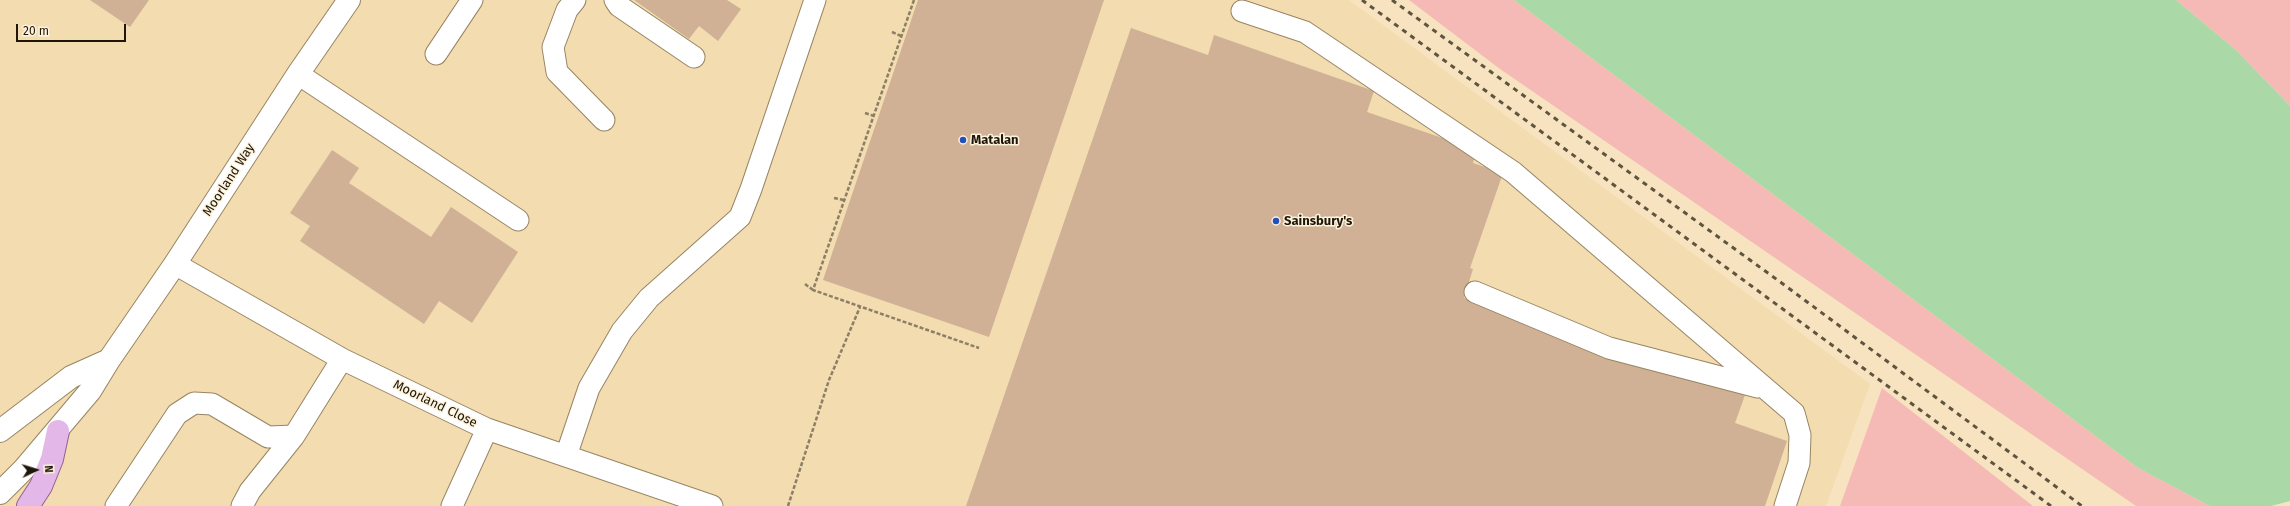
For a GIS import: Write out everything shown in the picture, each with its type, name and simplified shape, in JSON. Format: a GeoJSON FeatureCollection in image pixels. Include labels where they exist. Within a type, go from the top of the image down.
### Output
{"type":"FeatureCollection","features":[{"type":"Feature","properties":{"kind":"main road"},"geometry":{"type":"LineString","coordinates":[[28,506],[41,486],[52,459],[58,430]]}},
{"type":"Feature","properties":{"kind":"street","name":"Moorland Way"},"geometry":{"type":"LineString","coordinates":[[0,493],[58,430],[90,391],[109,360],[175,264],[298,74],[349,0]]}},
{"type":"Feature","properties":{"kind":"street"},"geometry":{"type":"LineString","coordinates":[[0,431],[71,377],[109,360]]}},
{"type":"Feature","properties":{"kind":"lane"},"geometry":{"type":"LineString","coordinates":[[436,54],[472,0]]}},
{"type":"Feature","properties":{"kind":"lane"},"geometry":{"type":"LineString","coordinates":[[575,0],[567,10],[553,47],[557,72],[604,120]]}},
{"type":"Feature","properties":{"kind":"lane"},"geometry":{"type":"LineString","coordinates":[[614,0],[619,6],[694,57]]}},
{"type":"Feature","properties":{"kind":"lane"},"geometry":{"type":"LineString","coordinates":[[566,456],[589,388],[622,330],[649,298],[740,217],[751,189],[815,0]]}},
{"type":"Feature","properties":{"kind":"lane"},"geometry":{"type":"LineString","coordinates":[[1242,11],[1305,32],[1513,172],[1763,388],[1794,413],[1800,435],[1800,463],[1784,506]]}},
{"type":"Feature","properties":{"kind":"lane"},"geometry":{"type":"LineString","coordinates":[[298,74],[518,220]]}},
{"type":"Feature","properties":{"kind":"lane","name":"Moorland Close"},"geometry":{"type":"LineString","coordinates":[[175,264],[342,359],[487,429],[712,506]]}},
{"type":"Feature","properties":{"kind":"lane"},"geometry":{"type":"LineString","coordinates":[[1475,292],[1609,348],[1763,388]]}},
{"type":"Feature","properties":{"kind":"lane"},"geometry":{"type":"LineString","coordinates":[[242,506],[250,491],[294,436],[342,359]]}},
{"type":"Feature","properties":{"kind":"lane"},"geometry":{"type":"LineString","coordinates":[[116,506],[177,414],[194,403],[212,404],[268,436],[294,436]]}},
{"type":"Feature","properties":{"kind":"lane"},"geometry":{"type":"LineString","coordinates":[[452,506],[487,429]]}},
{"type":"Feature","properties":{"kind":"path"},"geometry":{"type":"LineString","coordinates":[[812,290],[914,0]]}},
{"type":"Feature","properties":{"kind":"path"},"geometry":{"type":"LineString","coordinates":[[892,32],[901,36]]}},
{"type":"Feature","properties":{"kind":"path"},"geometry":{"type":"LineString","coordinates":[[865,113],[874,116]]}},
{"type":"Feature","properties":{"kind":"path"},"geometry":{"type":"LineString","coordinates":[[834,198],[844,200]]}},
{"type":"Feature","properties":{"kind":"path"},"geometry":{"type":"LineString","coordinates":[[805,284],[812,290],[979,348]]}},
{"type":"Feature","properties":{"kind":"path"},"geometry":{"type":"LineString","coordinates":[[788,506],[829,380],[860,307]]}},
{"type":"Feature","properties":{"kind":"shaded area"},"geometry":{"type":"Polygon","coordinates":[[[0,0],[1349,0],[1870,384],[1826,506],[0,506],[0,0]]]}},
{"type":"Feature","properties":{"kind":"shaded area"},"geometry":{"type":"Polygon","coordinates":[[[1409,0],[1514,0],[2138,468],[2210,506],[2136,506],[1500,69],[1409,0]]]}},
{"type":"Feature","properties":{"kind":"shaded area"},"geometry":{"type":"Polygon","coordinates":[[[1514,0],[2176,0],[2236,50],[2290,106],[2290,501],[2271,506],[2210,506],[2138,468],[1514,0]]]}},
{"type":"Feature","properties":{"kind":"shaded area"},"geometry":{"type":"Polygon","coordinates":[[[2176,0],[2290,0],[2290,106],[2236,50],[2176,0]]]}},
{"type":"Feature","properties":{"kind":"shaded area"},"geometry":{"type":"Polygon","coordinates":[[[1882,388],[2033,506],[1840,506],[1882,388]]]}},
{"type":"Feature","properties":{"kind":"building"},"geometry":{"type":"Polygon","coordinates":[[[90,0],[149,0],[130,27],[90,0]]]}},
{"type":"Feature","properties":{"kind":"building"},"geometry":{"type":"Polygon","coordinates":[[[634,0],[727,0],[741,9],[718,41],[699,26],[689,39],[634,0]]]}},
{"type":"Feature","properties":{"kind":"building","name":"Matalan"},"geometry":{"type":"Polygon","coordinates":[[[918,0],[1104,0],[989,337],[823,280],[918,0]]]}},
{"type":"Feature","properties":{"kind":"building","name":"Sainsbury's"},"geometry":{"type":"Polygon","coordinates":[[[1131,28],[1208,55],[1214,35],[1374,91],[1367,112],[1477,150],[1473,163],[1503,173],[1470,268],[1473,269],[1464,298],[1745,395],[1735,423],[1787,441],[1765,506],[966,506],[1131,28]]]}},
{"type":"Feature","properties":{"kind":"building"},"geometry":{"type":"Polygon","coordinates":[[[332,150],[359,168],[349,183],[431,237],[451,207],[518,252],[472,323],[439,301],[424,324],[300,241],[310,226],[290,213],[332,150]]]}},
{"type":"Feature","properties":{"kind":"railway"},"geometry":{"type":"LineString","coordinates":[[1362,0],[2051,506]]}},
{"type":"Feature","properties":{"kind":"railway"},"geometry":{"type":"LineString","coordinates":[[1392,0],[1783,284],[2082,506]]}},
{"type":"Feature","properties":{"kind":"place","name":"Matalan"},"geometry":{"type":"Point","coordinates":[963,140]}},
{"type":"Feature","properties":{"kind":"place","name":"Sainsbury's"},"geometry":{"type":"Point","coordinates":[1276,221]}}]}
